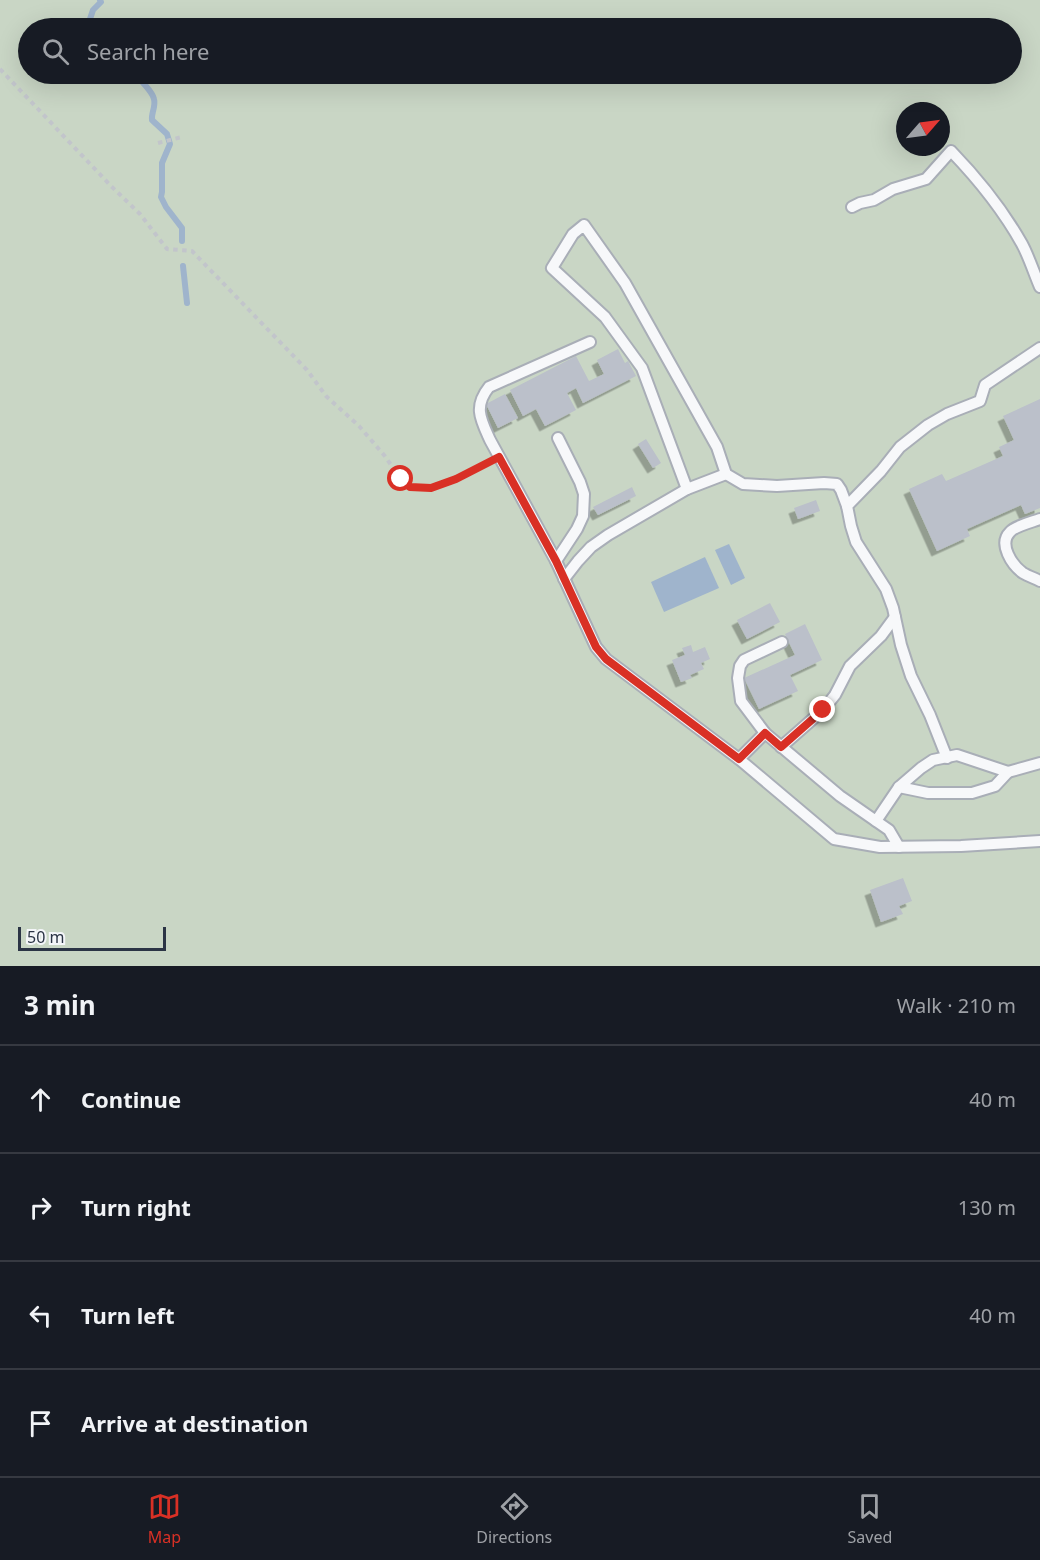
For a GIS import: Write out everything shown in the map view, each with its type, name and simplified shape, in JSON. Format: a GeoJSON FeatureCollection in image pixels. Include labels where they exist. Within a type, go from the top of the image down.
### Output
{"type":"FeatureCollection","features":[{"type":"Feature","properties":{"kind":"lane"},"geometry":{"type":"LineString","coordinates":[[852,207],[874,200],[893,189],[926,179],[951,151],[1000,209],[1023,245],[1040,287]]}},
{"type":"Feature","properties":{"kind":"lane"},"geometry":{"type":"LineString","coordinates":[[687,489],[642,368],[605,317],[552,268],[573,234],[584,225],[625,283],[717,447],[726,474],[743,484],[777,486],[837,484],[847,506],[856,542],[886,589],[910,676],[930,715],[947,758]]}},
{"type":"Feature","properties":{"kind":"lane"},"geometry":{"type":"LineString","coordinates":[[590,342],[489,387],[481,397],[480,407],[482,422],[499,457],[556,561],[596,647],[606,659],[739,759],[834,839],[880,847],[961,846],[1040,841]]}},
{"type":"Feature","properties":{"kind":"lane"},"geometry":{"type":"LineString","coordinates":[[847,506],[881,471],[900,447],[946,414],[980,401],[985,385],[1040,348]]}},
{"type":"Feature","properties":{"kind":"lane"},"geometry":{"type":"LineString","coordinates":[[556,561],[578,529],[583,516],[584,494],[558,438]]}},
{"type":"Feature","properties":{"kind":"lane"},"geometry":{"type":"LineString","coordinates":[[564,579],[591,547],[608,535],[687,489],[726,474]]}},
{"type":"Feature","properties":{"kind":"lane"},"geometry":{"type":"LineString","coordinates":[[1040,519],[1010,532],[1005,543],[1008,556],[1014,565],[1023,573],[1040,581]]}},
{"type":"Feature","properties":{"kind":"lane"},"geometry":{"type":"LineString","coordinates":[[781,747],[823,710],[835,695],[850,666],[881,636],[895,617]]}},
{"type":"Feature","properties":{"kind":"lane"},"geometry":{"type":"LineString","coordinates":[[782,642],[744,660],[740,666],[738,678],[741,701],[765,733],[840,796],[889,830],[899,847]]}},
{"type":"Feature","properties":{"kind":"lane"},"geometry":{"type":"LineString","coordinates":[[739,759],[765,733]]}},
{"type":"Feature","properties":{"kind":"lane"},"geometry":{"type":"LineString","coordinates":[[876,821],[899,788],[933,760],[957,755],[1008,772]]}},
{"type":"Feature","properties":{"kind":"lane"},"geometry":{"type":"LineString","coordinates":[[899,788],[928,794],[972,793],[995,786],[1008,772],[1040,763]]}},
{"type":"Feature","properties":{"kind":"path"},"geometry":{"type":"LineString","coordinates":[[0,69],[140,214],[167,249],[192,251],[307,370],[326,396],[359,426],[410,487],[431,488],[456,479],[499,457]]}},
{"type":"Feature","properties":{"kind":"path"},"geometry":{"type":"LineString","coordinates":[[158,143],[182,137]]}},
{"type":"Feature","properties":{"kind":"green space"},"geometry":{"type":"Polygon","coordinates":[[[0,0],[1040,0],[1040,966],[0,966],[0,0]]]}},
{"type":"Feature","properties":{"kind":"water"},"geometry":{"type":"Polygon","coordinates":[[[729,544],[745,578],[731,585],[715,550],[729,544]]]}},
{"type":"Feature","properties":{"kind":"water"},"geometry":{"type":"Polygon","coordinates":[[[705,557],[719,588],[664,612],[651,582],[705,557]]]}},
{"type":"Feature","properties":{"kind":"building"},"geometry":{"type":"Polygon","coordinates":[[[618,349],[625,363],[628,361],[636,376],[583,403],[576,388],[567,393],[576,410],[545,426],[536,409],[523,416],[510,390],[576,356],[589,381],[604,374],[597,360],[618,349]]]}},
{"type":"Feature","properties":{"kind":"building"},"geometry":{"type":"Polygon","coordinates":[[[505,394],[518,418],[498,428],[486,404],[505,394]]]}},
{"type":"Feature","properties":{"kind":"building"},"geometry":{"type":"Polygon","coordinates":[[[1040,399],[1040,508],[1025,514],[1021,505],[967,529],[970,536],[937,551],[909,489],[942,474],[946,481],[1003,456],[999,447],[1014,440],[1003,416],[1040,399]]]}},
{"type":"Feature","properties":{"kind":"building"},"geometry":{"type":"Polygon","coordinates":[[[646,439],[661,463],[653,468],[638,444],[646,439]]]}},
{"type":"Feature","properties":{"kind":"building"},"geometry":{"type":"Polygon","coordinates":[[[632,487],[636,496],[598,515],[593,507],[632,487]]]}},
{"type":"Feature","properties":{"kind":"building"},"geometry":{"type":"Polygon","coordinates":[[[816,500],[820,511],[798,519],[794,508],[816,500]]]}},
{"type":"Feature","properties":{"kind":"building"},"geometry":{"type":"Polygon","coordinates":[[[770,603],[780,622],[747,639],[737,620],[770,603]]]}},
{"type":"Feature","properties":{"kind":"building"},"geometry":{"type":"Polygon","coordinates":[[[805,624],[822,660],[790,675],[798,691],[759,709],[744,678],[795,655],[785,634],[805,624]]]}},
{"type":"Feature","properties":{"kind":"building"},"geometry":{"type":"Polygon","coordinates":[[[691,645],[693,652],[705,647],[710,659],[701,663],[704,669],[690,675],[692,678],[681,682],[672,660],[685,655],[682,648],[691,645]]]}},
{"type":"Feature","properties":{"kind":"building"},"geometry":{"type":"Polygon","coordinates":[[[903,878],[912,901],[899,906],[903,914],[881,922],[870,890],[903,878]]]}},
{"type":"Feature","properties":{"kind":"waterway"},"geometry":{"type":"LineString","coordinates":[[90,18],[93,10],[101,2],[100,0]]}},
{"type":"Feature","properties":{"kind":"waterway"},"geometry":{"type":"LineString","coordinates":[[144,84],[154,99],[152,120],[167,134],[170,144],[162,163],[161,197],[182,228],[182,241]]}},
{"type":"Feature","properties":{"kind":"waterway"},"geometry":{"type":"LineString","coordinates":[[183,266],[187,303]]}},
{"type":"Feature","properties":{"kind":"route"},"geometry":{"type":"LineString","coordinates":[[401,479],[410,487],[431,488],[456,479],[499,457],[556,561],[596,647],[606,659],[739,759],[765,733],[781,747],[823,710]]}}]}
